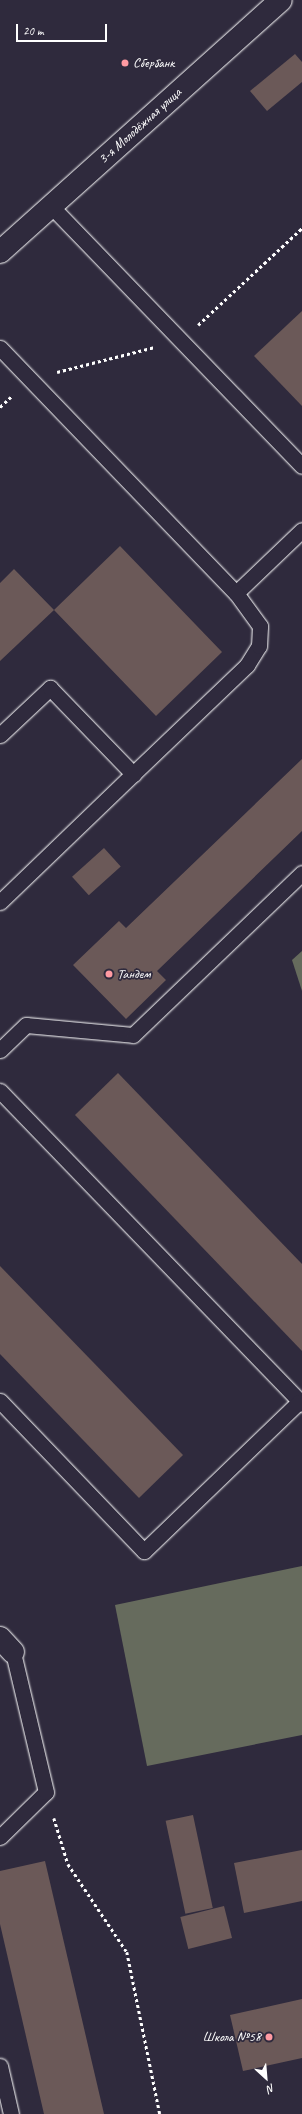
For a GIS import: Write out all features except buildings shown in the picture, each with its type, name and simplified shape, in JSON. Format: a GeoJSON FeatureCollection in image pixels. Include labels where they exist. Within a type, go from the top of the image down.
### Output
{"type":"FeatureCollection","features":[{"type":"Feature","properties":{"kind":"main road","name":"3-я Молодёжная улица"},"geometry":{"type":"LineString","coordinates":[[0,252],[281,0]]}},
{"type":"Feature","properties":{"kind":"lane"},"geometry":{"type":"LineString","coordinates":[[51,206],[302,466]]}},
{"type":"Feature","properties":{"kind":"lane"},"geometry":{"type":"LineString","coordinates":[[0,348],[236,593],[260,626],[259,646],[247,665],[0,902]]}},
{"type":"Feature","properties":{"kind":"lane"},"geometry":{"type":"LineString","coordinates":[[236,593],[302,530]]}},
{"type":"Feature","properties":{"kind":"lane"},"geometry":{"type":"LineString","coordinates":[[0,735],[50,688],[133,774]]}},
{"type":"Feature","properties":{"kind":"lane"},"geometry":{"type":"LineString","coordinates":[[0,1050],[26,1025],[133,1035],[302,872]]}},
{"type":"Feature","properties":{"kind":"lane"},"geometry":{"type":"LineString","coordinates":[[0,1091],[301,1403],[144,1551],[0,1401]]}},
{"type":"Feature","properties":{"kind":"lane"},"geometry":{"type":"LineString","coordinates":[[0,1837],[46,1792],[7,1645]]}},
{"type":"Feature","properties":{"kind":"lane"},"geometry":{"type":"LineString","coordinates":[[0,2066],[11,2114]]}},
{"type":"Feature","properties":{"kind":"path"},"geometry":{"type":"LineString","coordinates":[[46,1792],[68,1864],[127,1952],[160,2114]]}},
{"type":"Feature","properties":{"kind":"green space"},"geometry":{"type":"Polygon","coordinates":[[[302,951],[302,991],[292,960],[302,951]]]}},
{"type":"Feature","properties":{"kind":"green space"},"geometry":{"type":"Polygon","coordinates":[[[302,1566],[302,1735],[147,1766],[115,1605],[302,1566]]]}},
{"type":"Feature","properties":{"kind":"place","name":"Сбербанк"},"geometry":{"type":"Point","coordinates":[125,63]}},
{"type":"Feature","properties":{"kind":"place","name":"Тандем"},"geometry":{"type":"Point","coordinates":[109,974]}},
{"type":"Feature","properties":{"kind":"place","name":"Школа №58"},"geometry":{"type":"Point","coordinates":[269,2037]}}]}
